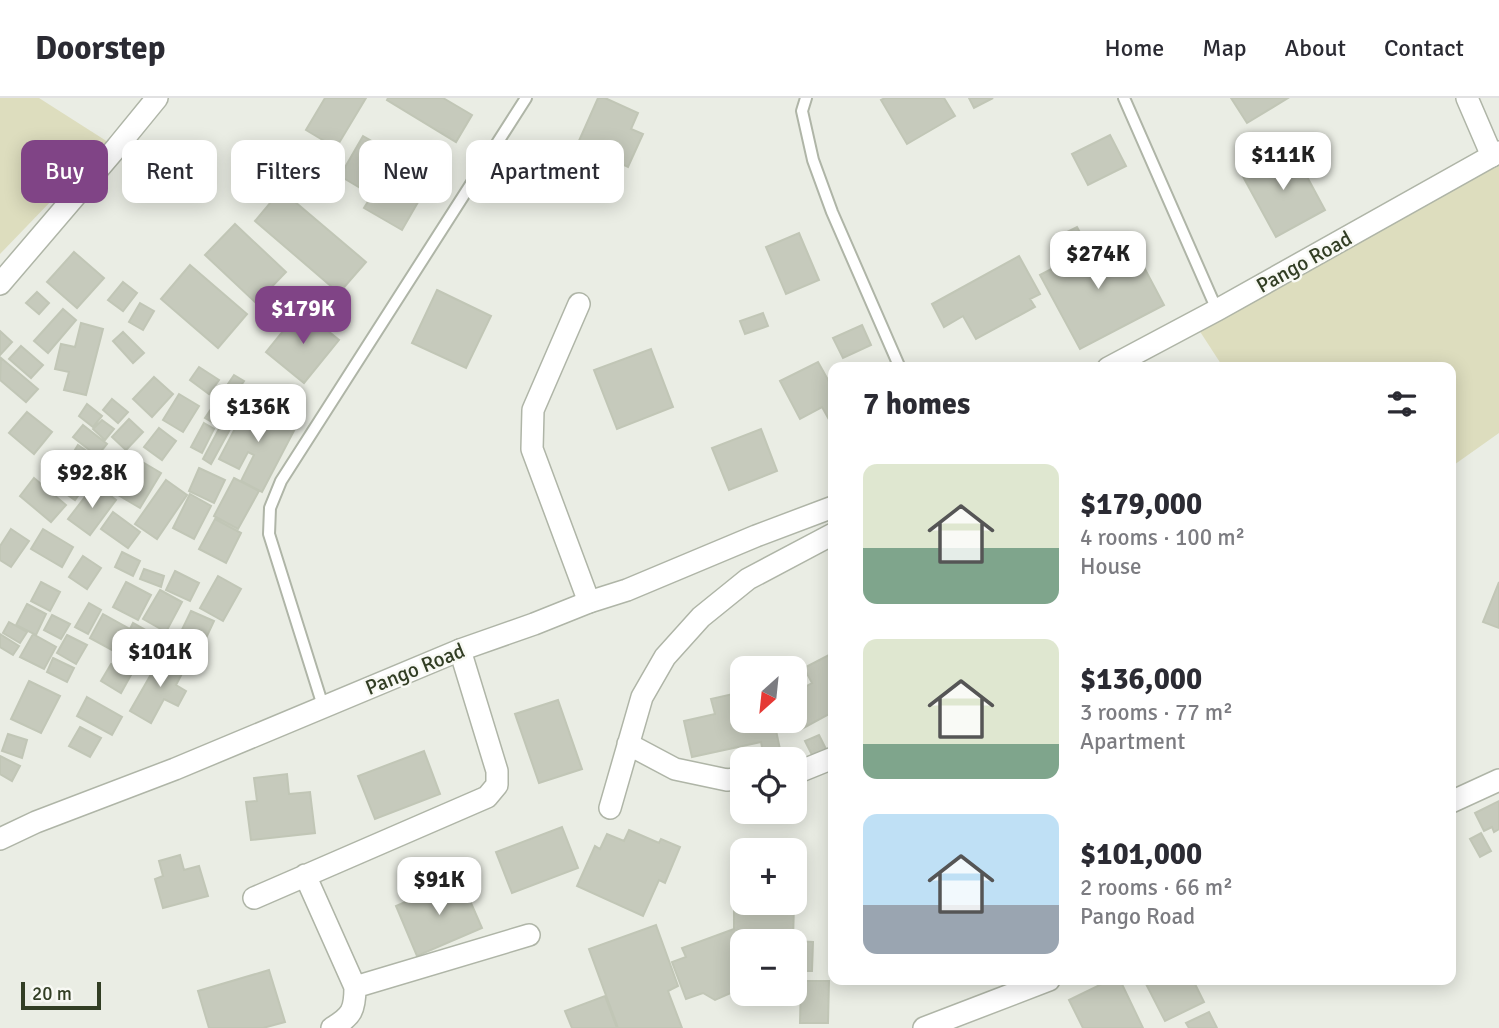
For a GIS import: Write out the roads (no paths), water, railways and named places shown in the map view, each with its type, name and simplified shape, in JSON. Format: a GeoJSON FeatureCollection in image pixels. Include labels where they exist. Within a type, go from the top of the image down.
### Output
{"type":"FeatureCollection","features":[{"type":"Feature","properties":{"kind":"street"},"geometry":{"type":"LineString","coordinates":[[0,284],[157,98]]}},
{"type":"Feature","properties":{"kind":"street"},"geometry":{"type":"LineString","coordinates":[[1467,98],[1496,154]]}},
{"type":"Feature","properties":{"kind":"street","name":"Pango Road"},"geometry":{"type":"LineString","coordinates":[[1119,362],[1496,154]]}},
{"type":"Feature","properties":{"kind":"street"},"geometry":{"type":"LineString","coordinates":[[579,304],[533,410],[532,449],[589,602]]}},
{"type":"Feature","properties":{"kind":"street","name":"Pango Road"},"geometry":{"type":"LineString","coordinates":[[0,839],[460,650],[627,590],[828,509]]}},
{"type":"Feature","properties":{"kind":"street"},"geometry":{"type":"LineString","coordinates":[[610,808],[642,697],[665,657],[701,617],[748,579],[828,537]]}},
{"type":"Feature","properties":{"kind":"street"},"geometry":{"type":"LineString","coordinates":[[254,898],[487,797],[497,785],[497,771],[460,650]]}},
{"type":"Feature","properties":{"kind":"street"},"geometry":{"type":"LineString","coordinates":[[628,744],[675,769],[730,780]]}},
{"type":"Feature","properties":{"kind":"street"},"geometry":{"type":"LineString","coordinates":[[807,769],[828,760]]}},
{"type":"Feature","properties":{"kind":"street"},"geometry":{"type":"LineString","coordinates":[[1456,800],[1499,779]]}},
{"type":"Feature","properties":{"kind":"street"},"geometry":{"type":"LineString","coordinates":[[305,875],[355,988],[355,1005],[351,1012],[332,1028]]}},
{"type":"Feature","properties":{"kind":"street"},"geometry":{"type":"LineString","coordinates":[[355,988],[529,935]]}},
{"type":"Feature","properties":{"kind":"street"},"geometry":{"type":"LineString","coordinates":[[924,1028],[1036,985]]}},
{"type":"Feature","properties":{"kind":"lane"},"geometry":{"type":"LineString","coordinates":[[323,706],[270,534],[270,508],[281,481],[526,98]]}},
{"type":"Feature","properties":{"kind":"lane"},"geometry":{"type":"LineString","coordinates":[[806,98],[802,111],[813,160],[832,212],[897,362]]}},
{"type":"Feature","properties":{"kind":"lane"},"geometry":{"type":"LineString","coordinates":[[1124,98],[1217,310]]}}]}
